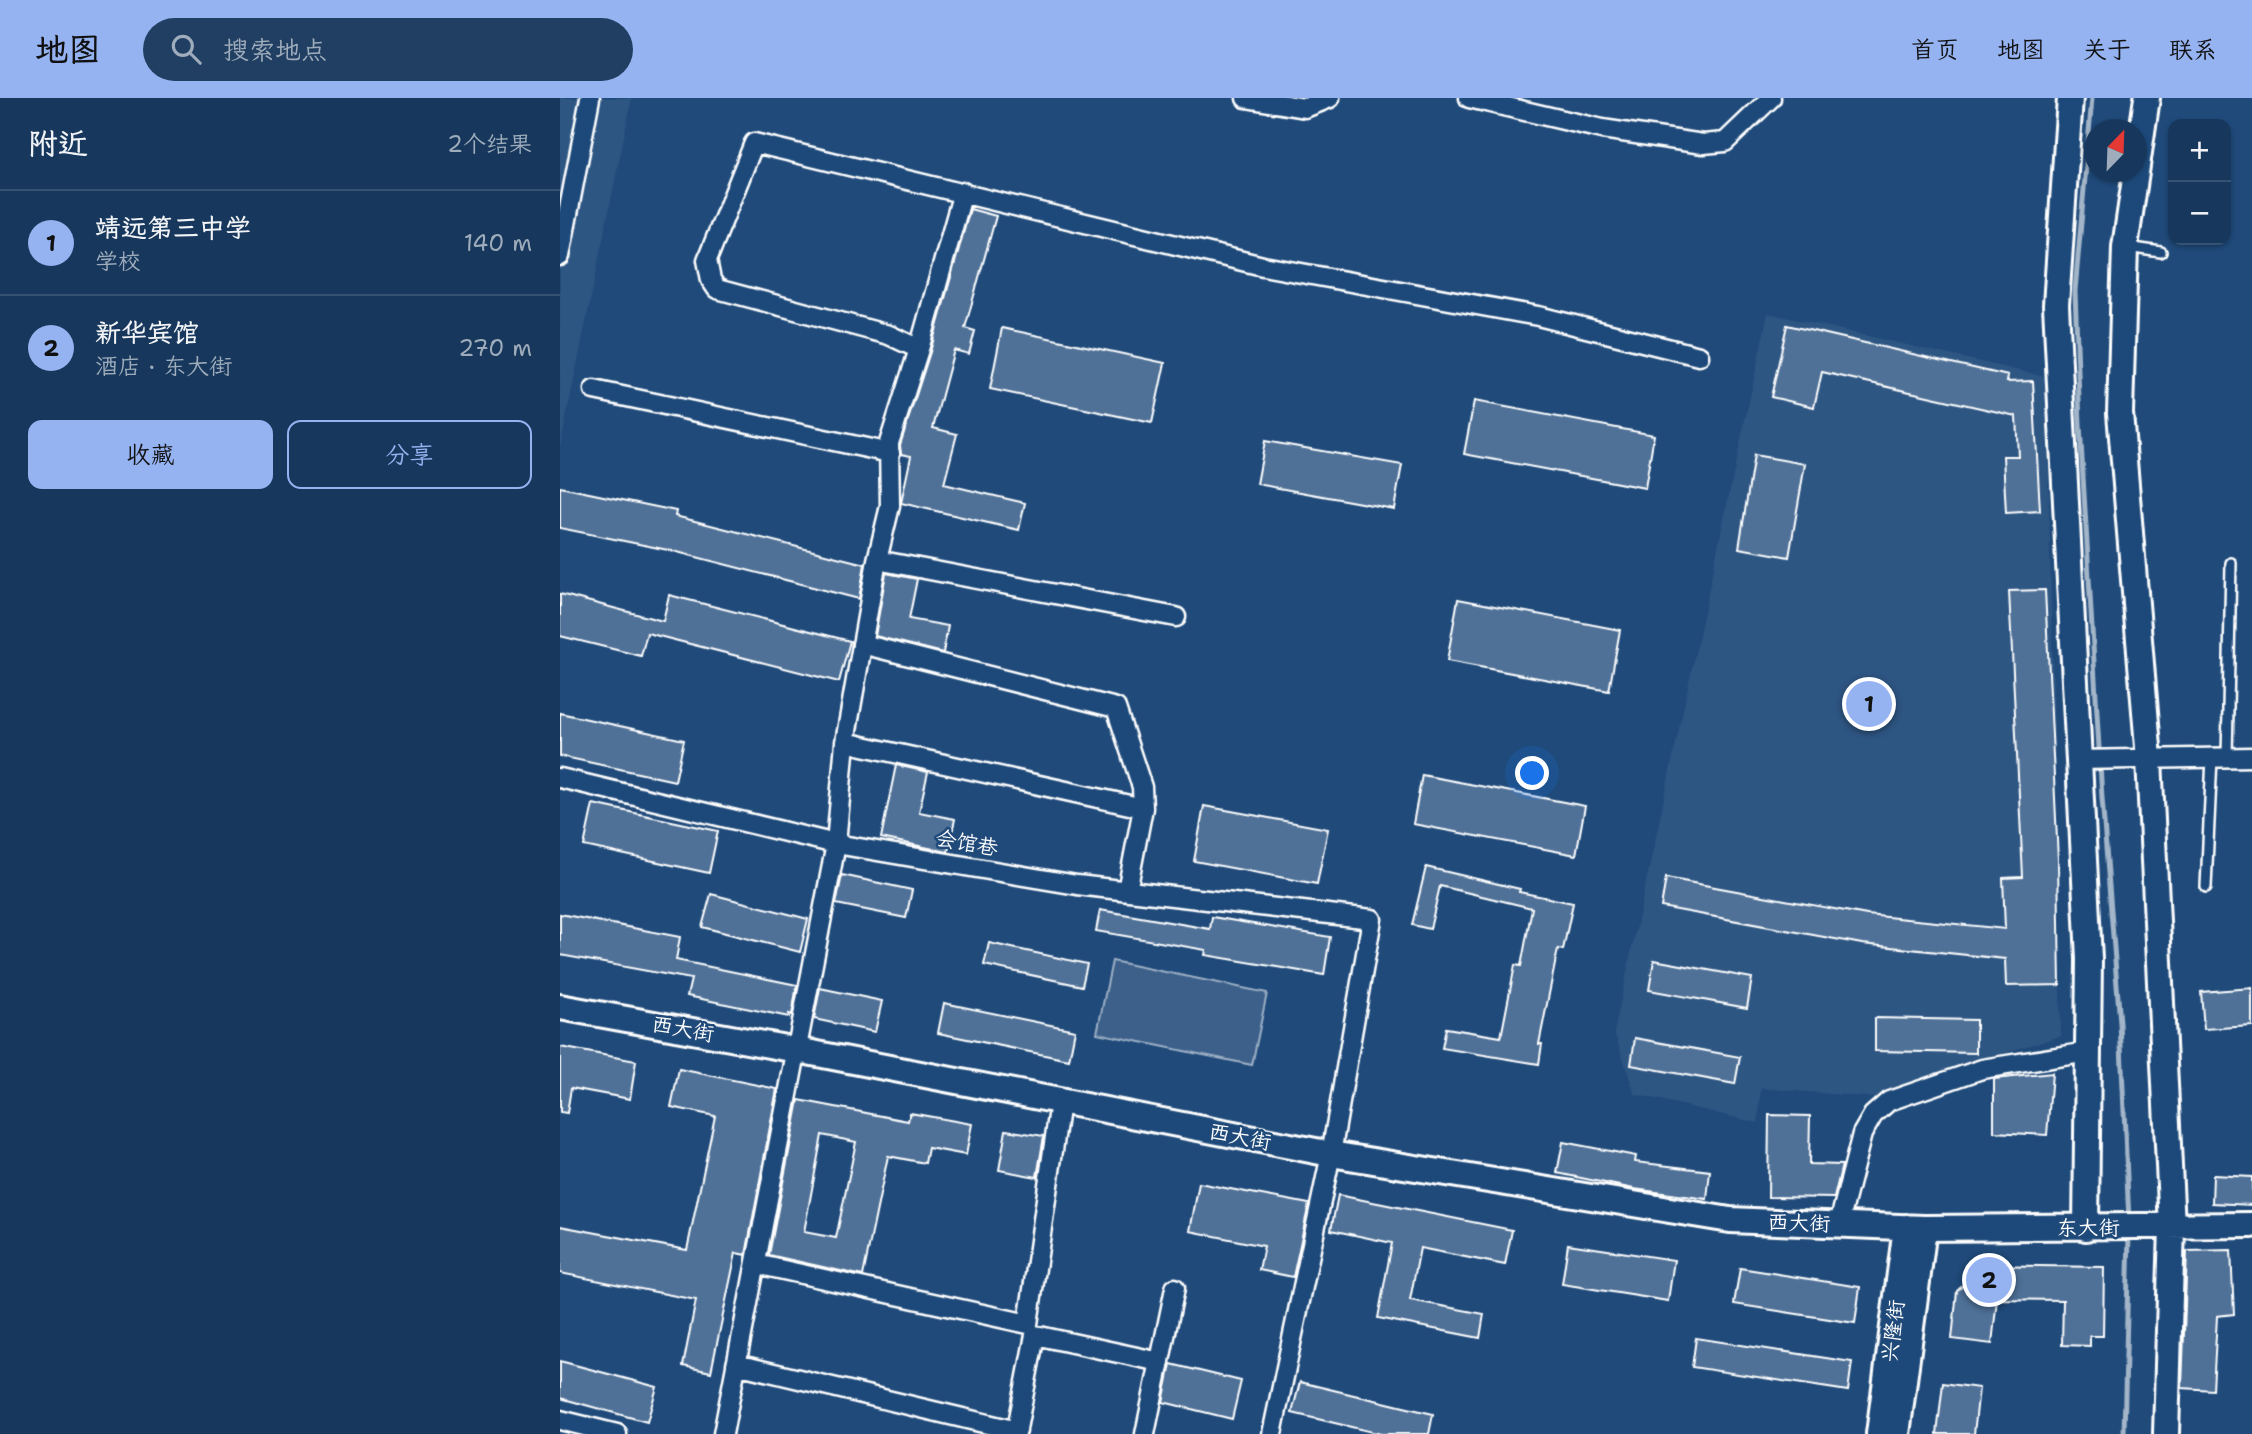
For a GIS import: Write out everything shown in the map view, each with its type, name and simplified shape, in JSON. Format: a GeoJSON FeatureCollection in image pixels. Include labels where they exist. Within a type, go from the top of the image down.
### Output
{"type":"FeatureCollection","features":[{"type":"Feature","properties":{"kind":"main road"},"geometry":{"type":"LineString","coordinates":[[2070,98],[2056,305],[2083,760],[2089,959],[2086,1228]]}},
{"type":"Feature","properties":{"kind":"main road"},"geometry":{"type":"LineString","coordinates":[[2147,98],[2125,247],[2120,413],[2149,759],[2166,1434]]}},
{"type":"Feature","properties":{"kind":"main road","name":"西大街"},"geometry":{"type":"LineString","coordinates":[[560,1007],[797,1050],[1331,1154],[1730,1220],[1915,1227]]}},
{"type":"Feature","properties":{"kind":"main road","name":"东大街"},"geometry":{"type":"LineString","coordinates":[[1915,1227],[2114,1228],[2252,1225]]}},
{"type":"Feature","properties":{"kind":"main road","name":"兴隆街"},"geometry":{"type":"LineString","coordinates":[[1879,1434],[1915,1227]]}},
{"type":"Feature","properties":{"kind":"main road","name":"兴隆街"},"geometry":{"type":"LineString","coordinates":[[1897,1434],[1915,1227]]}},
{"type":"Feature","properties":{"kind":"street"},"geometry":{"type":"LineString","coordinates":[[560,256],[566,187],[587,98]]}},
{"type":"Feature","properties":{"kind":"street"},"geometry":{"type":"LineString","coordinates":[[1246,98],[1305,108],[1330,98]]}},
{"type":"Feature","properties":{"kind":"street"},"geometry":{"type":"LineString","coordinates":[[1469,98],[1602,129],[1703,144],[1725,142],[1771,98]]}},
{"type":"Feature","properties":{"kind":"street"},"geometry":{"type":"LineString","coordinates":[[2054,98],[2070,98]]}},
{"type":"Feature","properties":{"kind":"street"},"geometry":{"type":"LineString","coordinates":[[919,349],[889,335],[718,289],[711,280],[707,260],[754,142],[1263,266],[1538,316],[1699,356]]}},
{"type":"Feature","properties":{"kind":"street"},"geometry":{"type":"LineString","coordinates":[[723,1434],[836,844],[845,742],[877,560],[890,506],[888,443],[919,349],[963,192]]}},
{"type":"Feature","properties":{"kind":"street"},"geometry":{"type":"LineString","coordinates":[[594,390],[890,453]]}},
{"type":"Feature","properties":{"kind":"street"},"geometry":{"type":"LineString","coordinates":[[877,560],[1176,617]]}},
{"type":"Feature","properties":{"kind":"street"},"geometry":{"type":"LineString","coordinates":[[862,645],[1116,708],[1142,787],[1143,808],[1127,891]]}},
{"type":"Feature","properties":{"kind":"street"},"geometry":{"type":"LineString","coordinates":[[845,742],[1143,808]]}},
{"type":"Feature","properties":{"kind":"street"},"geometry":{"type":"LineString","coordinates":[[2083,760],[2252,757]]}},
{"type":"Feature","properties":{"kind":"street","name":"会馆巷"},"geometry":{"type":"LineString","coordinates":[[560,778],[836,844],[1077,885],[1372,919],[1331,1154]]}},
{"type":"Feature","properties":{"kind":"street"},"geometry":{"type":"LineString","coordinates":[[1839,1224],[1862,1134],[1873,1115],[1889,1101],[1982,1069],[2088,1052]]}},
{"type":"Feature","properties":{"kind":"street"},"geometry":{"type":"LineString","coordinates":[[755,1264],[1028,1324],[1060,1102]]}},
{"type":"Feature","properties":{"kind":"street"},"geometry":{"type":"LineString","coordinates":[[1272,1434],[1331,1154]]}},
{"type":"Feature","properties":{"kind":"street"},"geometry":{"type":"LineString","coordinates":[[1145,1434],[1175,1288]]}},
{"type":"Feature","properties":{"kind":"street"},"geometry":{"type":"LineString","coordinates":[[736,1364],[1017,1433],[1035,1335],[1160,1362]]}},
{"type":"Feature","properties":{"kind":"street"},"geometry":{"type":"LineString","coordinates":[[560,1420],[617,1434]]}},
{"type":"Feature","properties":{"kind":"lane"},"geometry":{"type":"LineString","coordinates":[[2125,247],[2161,252]]}},
{"type":"Feature","properties":{"kind":"lane"},"geometry":{"type":"LineString","coordinates":[[2206,887],[2219,757],[2231,563]]}},
{"type":"Feature","properties":{"kind":"shaded area"},"geometry":{"type":"Polygon","coordinates":[[[560,98],[632,98],[560,448],[560,98]]]}},
{"type":"Feature","properties":{"kind":"shaded area"},"geometry":{"type":"Polygon","coordinates":[[[1768,313],[2046,377],[2061,1036],[1876,1098],[1761,1088],[1758,1123],[1635,1094],[1614,1032],[1768,313]]]}},
{"type":"Feature","properties":{"kind":"shaded area"},"geometry":{"type":"Polygon","coordinates":[[[1112,961],[1267,993],[1252,1065],[1097,1033],[1112,961]]]}},
{"type":"Feature","properties":{"kind":"building"},"geometry":{"type":"Polygon","coordinates":[[[970,209],[996,216],[965,328],[975,331],[969,354],[954,350],[933,428],[957,434],[944,484],[1025,503],[1019,530],[901,503],[911,456],[901,454],[900,445],[930,352],[970,209]]]}},
{"type":"Feature","properties":{"kind":"building"},"geometry":{"type":"Polygon","coordinates":[[[1787,325],[2008,376],[2007,382],[2033,381],[2040,511],[2006,513],[2003,456],[2018,456],[2016,416],[1822,372],[1814,407],[1771,397],[1787,325]]]}},
{"type":"Feature","properties":{"kind":"building"},"geometry":{"type":"Polygon","coordinates":[[[1002,328],[1165,363],[1152,423],[990,389],[1002,328]]]}},
{"type":"Feature","properties":{"kind":"building"},"geometry":{"type":"Polygon","coordinates":[[[1474,401],[1654,435],[1645,488],[1464,454],[1474,401]]]}},
{"type":"Feature","properties":{"kind":"building"},"geometry":{"type":"Polygon","coordinates":[[[1265,441],[1402,465],[1394,509],[1257,484],[1265,441]]]}},
{"type":"Feature","properties":{"kind":"building"},"geometry":{"type":"Polygon","coordinates":[[[1754,455],[1805,464],[1789,557],[1739,548],[1754,455]]]}},
{"type":"Feature","properties":{"kind":"building"},"geometry":{"type":"Polygon","coordinates":[[[560,487],[676,511],[675,516],[865,564],[859,599],[673,551],[560,528],[560,487]]]}},
{"type":"Feature","properties":{"kind":"building"},"geometry":{"type":"Polygon","coordinates":[[[886,573],[917,579],[909,619],[948,626],[943,653],[875,636],[886,573]]]}},
{"type":"Feature","properties":{"kind":"building"},"geometry":{"type":"Polygon","coordinates":[[[2045,590],[2058,860],[2060,985],[2006,986],[2005,959],[1862,944],[1661,907],[1666,878],[1867,915],[2005,929],[2003,878],[2023,877],[2009,591],[2045,590]]]}},
{"type":"Feature","properties":{"kind":"building"},"geometry":{"type":"Polygon","coordinates":[[[560,594],[663,621],[669,595],[850,641],[839,682],[647,633],[641,656],[560,636],[560,594]]]}},
{"type":"Feature","properties":{"kind":"building"},"geometry":{"type":"Polygon","coordinates":[[[1458,599],[1620,630],[1609,691],[1447,661],[1458,599]]]}},
{"type":"Feature","properties":{"kind":"building"},"geometry":{"type":"Polygon","coordinates":[[[560,713],[684,740],[675,781],[560,756],[560,713]]]}},
{"type":"Feature","properties":{"kind":"building"},"geometry":{"type":"Polygon","coordinates":[[[896,765],[928,772],[919,812],[955,819],[948,852],[881,838],[896,765]]]}},
{"type":"Feature","properties":{"kind":"building"},"geometry":{"type":"Polygon","coordinates":[[[1422,775],[1585,806],[1576,855],[1413,824],[1422,775]]]}},
{"type":"Feature","properties":{"kind":"building"},"geometry":{"type":"Polygon","coordinates":[[[593,804],[718,831],[709,873],[584,846],[593,804]]]}},
{"type":"Feature","properties":{"kind":"building"},"geometry":{"type":"Polygon","coordinates":[[[1204,806],[1328,829],[1317,884],[1194,861],[1204,806]]]}},
{"type":"Feature","properties":{"kind":"building"},"geometry":{"type":"Polygon","coordinates":[[[1426,867],[1520,889],[1519,892],[1573,903],[1563,950],[1558,949],[1539,1044],[1542,1044],[1539,1064],[1442,1048],[1446,1028],[1501,1037],[1515,965],[1521,966],[1532,908],[1440,886],[1430,929],[1412,925],[1426,867]]]}},
{"type":"Feature","properties":{"kind":"building"},"geometry":{"type":"Polygon","coordinates":[[[842,875],[912,890],[906,918],[836,904],[842,875]]]}},
{"type":"Feature","properties":{"kind":"building"},"geometry":{"type":"Polygon","coordinates":[[[711,894],[808,919],[800,952],[702,927],[711,894]]]}},
{"type":"Feature","properties":{"kind":"building"},"geometry":{"type":"Polygon","coordinates":[[[1100,910],[1210,929],[1212,917],[1330,937],[1324,975],[1205,955],[1206,950],[1096,931],[1100,910]]]}},
{"type":"Feature","properties":{"kind":"building"},"geometry":{"type":"Polygon","coordinates":[[[560,914],[680,937],[676,960],[797,985],[792,1015],[789,1014],[789,1017],[687,996],[691,979],[560,955],[560,914]]]}},
{"type":"Feature","properties":{"kind":"building"},"geometry":{"type":"Polygon","coordinates":[[[989,943],[1087,964],[1082,986],[984,965],[989,943]]]}},
{"type":"Feature","properties":{"kind":"building"},"geometry":{"type":"Polygon","coordinates":[[[1654,960],[1752,978],[1747,1008],[1649,990],[1654,960]]]}},
{"type":"Feature","properties":{"kind":"building"},"geometry":{"type":"Polygon","coordinates":[[[820,988],[882,1001],[875,1032],[814,1019],[820,988]]]}},
{"type":"Feature","properties":{"kind":"building"},"geometry":{"type":"Polygon","coordinates":[[[2252,988],[2252,1026],[2204,1029],[2201,992],[2252,988]]]}},
{"type":"Feature","properties":{"kind":"building"},"geometry":{"type":"Polygon","coordinates":[[[944,1003],[1075,1030],[1069,1060],[938,1033],[944,1003]]]}},
{"type":"Feature","properties":{"kind":"building"},"geometry":{"type":"Polygon","coordinates":[[[1875,1018],[1976,1020],[1976,1053],[1875,1051],[1875,1018]]]}},
{"type":"Feature","properties":{"kind":"building"},"geometry":{"type":"Polygon","coordinates":[[[1635,1038],[1740,1057],[1735,1084],[1631,1065],[1635,1038]]]}},
{"type":"Feature","properties":{"kind":"building"},"geometry":{"type":"Polygon","coordinates":[[[560,1047],[636,1061],[630,1099],[571,1088],[567,1113],[560,1112],[560,1047]]]}},
{"type":"Feature","properties":{"kind":"building"},"geometry":{"type":"Polygon","coordinates":[[[679,1069],[777,1089],[746,1255],[736,1253],[711,1372],[683,1366],[696,1300],[560,1273],[560,1226],[687,1250],[715,1116],[671,1107],[679,1069]]]}},
{"type":"Feature","properties":{"kind":"building"},"geometry":{"type":"Polygon","coordinates":[[[2052,1073],[2047,1135],[1994,1132],[1994,1079],[2052,1073]]]}},
{"type":"Feature","properties":{"kind":"building"},"geometry":{"type":"Polygon","coordinates":[[[799,1100],[908,1121],[910,1113],[972,1124],[966,1155],[928,1148],[925,1163],[888,1156],[863,1276],[769,1255],[799,1100]],[[822,1135],[804,1232],[836,1238],[856,1142],[822,1135]]]}},
{"type":"Feature","properties":{"kind":"building"},"geometry":{"type":"Polygon","coordinates":[[[1769,1115],[1810,1116],[1809,1164],[1842,1165],[1834,1198],[1768,1197],[1769,1115]]]}},
{"type":"Feature","properties":{"kind":"building"},"geometry":{"type":"Polygon","coordinates":[[[1006,1130],[1044,1136],[1037,1177],[999,1170],[1006,1130]]]}},
{"type":"Feature","properties":{"kind":"building"},"geometry":{"type":"Polygon","coordinates":[[[1563,1142],[1636,1156],[1635,1162],[1710,1171],[1707,1199],[1634,1189],[1557,1173],[1563,1142]]]}},
{"type":"Feature","properties":{"kind":"building"},"geometry":{"type":"Polygon","coordinates":[[[2213,1175],[2252,1177],[2252,1205],[2212,1203],[2213,1175]]]}},
{"type":"Feature","properties":{"kind":"building"},"geometry":{"type":"Polygon","coordinates":[[[1199,1183],[1309,1204],[1293,1277],[1259,1270],[1264,1246],[1190,1231],[1199,1183]]]}},
{"type":"Feature","properties":{"kind":"building"},"geometry":{"type":"Polygon","coordinates":[[[1338,1195],[1512,1230],[1505,1265],[1420,1248],[1410,1300],[1484,1314],[1480,1338],[1378,1318],[1392,1243],[1331,1230],[1338,1195]]]}},
{"type":"Feature","properties":{"kind":"building"},"geometry":{"type":"Polygon","coordinates":[[[1568,1244],[1674,1260],[1668,1301],[1562,1284],[1568,1244]]]}},
{"type":"Feature","properties":{"kind":"building"},"geometry":{"type":"Polygon","coordinates":[[[2231,1250],[2234,1314],[2217,1316],[2213,1390],[2182,1388],[2187,1251],[2231,1250]]]}},
{"type":"Feature","properties":{"kind":"building"},"geometry":{"type":"Polygon","coordinates":[[[1984,1265],[2104,1267],[2103,1336],[2090,1336],[2090,1346],[2062,1345],[2063,1300],[1997,1299],[1992,1344],[1952,1339],[1957,1291],[1984,1265]]]}},
{"type":"Feature","properties":{"kind":"building"},"geometry":{"type":"Polygon","coordinates":[[[1740,1268],[1860,1287],[1855,1323],[1734,1304],[1740,1268]]]}},
{"type":"Feature","properties":{"kind":"building"},"geometry":{"type":"Polygon","coordinates":[[[1696,1338],[1852,1362],[1848,1391],[1692,1367],[1696,1338]]]}},
{"type":"Feature","properties":{"kind":"building"},"geometry":{"type":"Polygon","coordinates":[[[560,1361],[657,1387],[647,1422],[560,1398],[560,1361]]]}},
{"type":"Feature","properties":{"kind":"building"},"geometry":{"type":"Polygon","coordinates":[[[1171,1364],[1241,1381],[1232,1419],[1163,1402],[1171,1364]]]}},
{"type":"Feature","properties":{"kind":"building"},"geometry":{"type":"Polygon","coordinates":[[[1300,1382],[1433,1414],[1429,1434],[1381,1434],[1292,1413],[1300,1382]]]}},
{"type":"Feature","properties":{"kind":"building"},"geometry":{"type":"Polygon","coordinates":[[[1943,1383],[1979,1388],[1974,1434],[1937,1434],[1943,1383]]]}},
{"type":"Feature","properties":{"kind":"waterway"},"geometry":{"type":"LineString","coordinates":[[2092,98],[2075,291],[2080,425],[2102,798],[2120,1023],[2129,1221]]}},
{"type":"Feature","properties":{"kind":"waterway"},"geometry":{"type":"LineString","coordinates":[[2124,1434],[2129,1234]]}},
{"type":"Feature","properties":{"kind":"place","name":"靖远第三中学"},"geometry":{"type":"Point","coordinates":[1869,704]}},
{"type":"Feature","properties":{"kind":"place","name":"新华宾馆"},"geometry":{"type":"Point","coordinates":[1989,1280]}}]}
